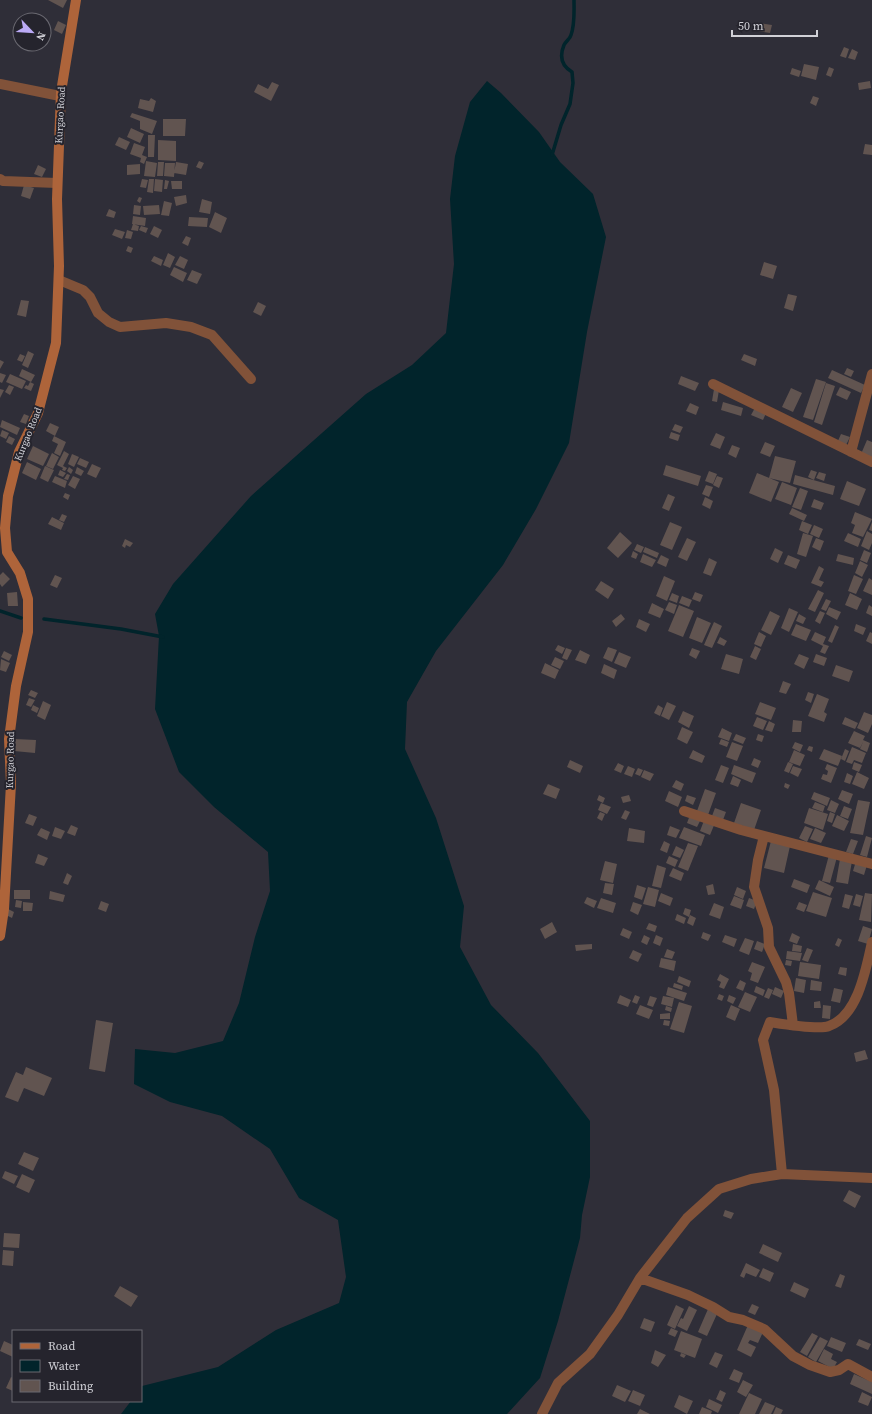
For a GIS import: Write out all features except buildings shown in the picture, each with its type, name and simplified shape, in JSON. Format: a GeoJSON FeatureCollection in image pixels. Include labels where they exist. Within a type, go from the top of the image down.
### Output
{"type":"FeatureCollection","features":[{"type":"Feature","properties":{"kind":"street","name":"Kurgao Road"},"geometry":{"type":"LineString","coordinates":[[0,936],[4,909],[10,784],[9,739],[16,686],[28,632],[28,599],[20,573],[7,552],[5,528],[8,496],[19,452],[38,413],[56,342],[59,280],[57,183],[60,96],[76,0]]}},
{"type":"Feature","properties":{"kind":"street"},"geometry":{"type":"LineString","coordinates":[[0,84],[60,96]]}},
{"type":"Feature","properties":{"kind":"street"},"geometry":{"type":"LineString","coordinates":[[0,180],[57,183]]}},
{"type":"Feature","properties":{"kind":"street"},"geometry":{"type":"LineString","coordinates":[[59,280],[83,290],[90,297],[98,313],[108,322],[120,327],[166,323],[191,327],[212,335],[251,379]]}},
{"type":"Feature","properties":{"kind":"street"},"geometry":{"type":"LineString","coordinates":[[851,452],[872,374]]}},
{"type":"Feature","properties":{"kind":"street"},"geometry":{"type":"LineString","coordinates":[[713,384],[872,462]]}},
{"type":"Feature","properties":{"kind":"street"},"geometry":{"type":"LineString","coordinates":[[684,811],[741,830],[872,864]]}},
{"type":"Feature","properties":{"kind":"street"},"geometry":{"type":"LineString","coordinates":[[764,836],[758,860],[754,887],[768,928],[769,947],[786,982],[793,1025]]}},
{"type":"Feature","properties":{"kind":"street"},"geometry":{"type":"LineString","coordinates":[[782,1174],[774,1090],[763,1040],[770,1022],[828,1027],[842,1018],[854,1002],[864,976],[872,942]]}},
{"type":"Feature","properties":{"kind":"street"},"geometry":{"type":"LineString","coordinates":[[542,1414],[558,1383],[590,1354],[618,1315],[640,1278],[687,1218],[719,1190],[751,1179],[782,1174],[872,1178]]}},
{"type":"Feature","properties":{"kind":"street"},"geometry":{"type":"LineString","coordinates":[[640,1278],[688,1296],[713,1307],[729,1317],[743,1320],[764,1330],[793,1356],[810,1365],[830,1372],[839,1370],[848,1364],[872,1377]]}},
{"type":"Feature","properties":{"kind":"water"},"geometry":{"type":"Polygon","coordinates":[[[487,81],[501,93],[539,132],[560,162],[593,194],[606,237],[587,332],[569,443],[536,509],[503,565],[436,651],[407,702],[405,749],[436,818],[464,906],[460,947],[491,1005],[538,1053],[590,1121],[590,1177],[582,1215],[580,1238],[558,1321],[540,1378],[507,1414],[121,1414],[130,1402],[142,1402],[142,1386],[218,1367],[276,1330],[339,1303],[346,1277],[338,1220],[299,1198],[270,1149],[222,1116],[170,1102],[134,1084],[135,1049],[175,1053],[223,1041],[239,1003],[255,937],[270,891],[268,852],[214,807],[179,772],[155,709],[159,636],[155,614],[173,584],[251,496],[366,394],[412,365],[446,333],[454,264],[450,199],[455,156],[470,102],[487,81]]]}},
{"type":"Feature","properties":{"kind":"waterway"},"geometry":{"type":"LineString","coordinates":[[552,155],[561,125],[570,104],[573,83],[572,72],[562,61],[562,49],[570,38],[572,31],[574,0]]}},
{"type":"Feature","properties":{"kind":"waterway"},"geometry":{"type":"LineString","coordinates":[[0,611],[21,618]]}},
{"type":"Feature","properties":{"kind":"waterway"},"geometry":{"type":"LineString","coordinates":[[44,619],[121,629],[163,637]]}}]}
